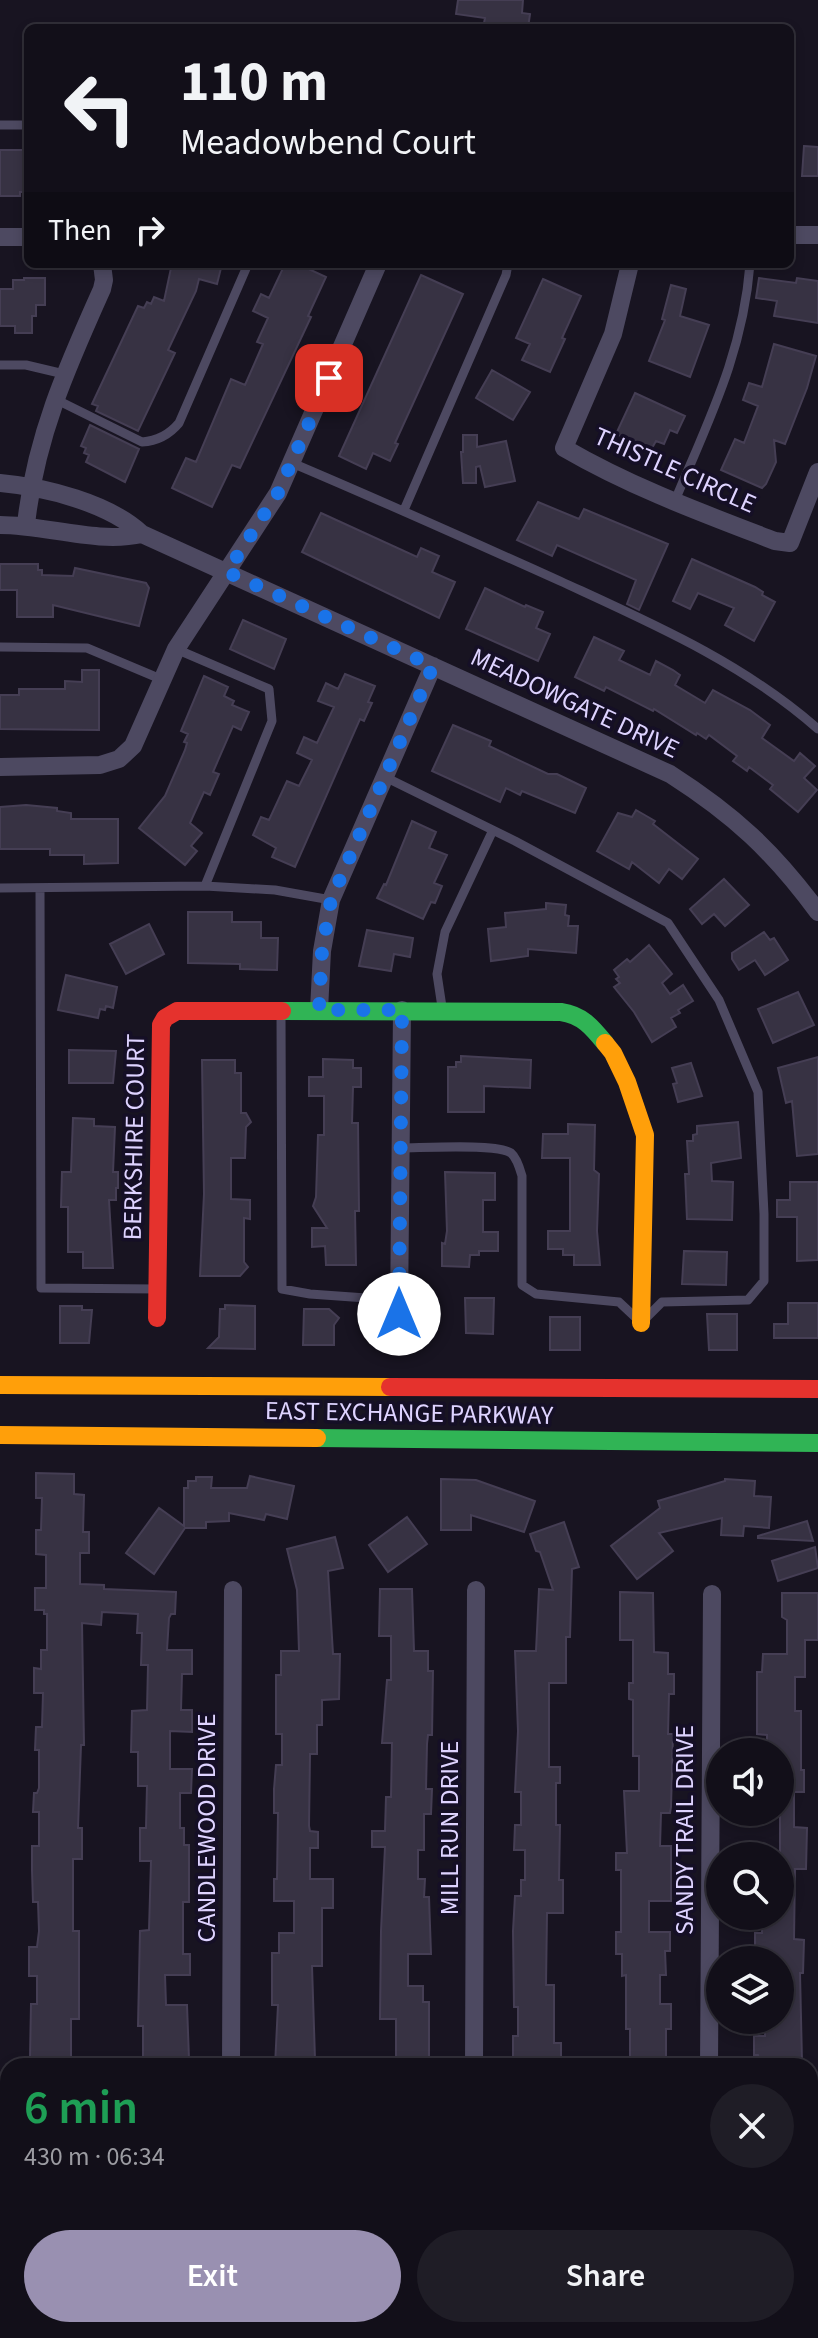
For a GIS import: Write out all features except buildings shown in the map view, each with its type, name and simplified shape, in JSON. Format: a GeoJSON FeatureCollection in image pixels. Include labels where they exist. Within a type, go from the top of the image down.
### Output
{"type":"FeatureCollection","features":[{"type":"Feature","properties":{"kind":"main road","name":"BERKSHIRE COURT"},"geometry":{"type":"LineString","coordinates":[[157,1318],[161,1025],[165,1018],[177,1011],[402,1010],[576,1014],[591,1026],[613,1053],[645,1135],[641,1323]]}},
{"type":"Feature","properties":{"kind":"main road","name":"EAST EXCHANGE PARKWAY"},"geometry":{"type":"LineString","coordinates":[[0,1385],[818,1389]]}},
{"type":"Feature","properties":{"kind":"main road","name":"EAST EXCHANGE PARKWAY"},"geometry":{"type":"LineString","coordinates":[[0,1435],[818,1443]]}},
{"type":"Feature","properties":{"kind":"street"},"geometry":{"type":"LineString","coordinates":[[794,235],[818,235]]}},
{"type":"Feature","properties":{"kind":"street"},"geometry":{"type":"LineString","coordinates":[[0,237],[24,237]]}},
{"type":"Feature","properties":{"kind":"street"},"geometry":{"type":"LineString","coordinates":[[26,525],[30,486],[55,399],[102,289],[102,268]]}},
{"type":"Feature","properties":{"kind":"street"},"geometry":{"type":"LineString","coordinates":[[0,767],[100,765],[119,759],[133,746],[176,649],[278,493],[376,268]]}},
{"type":"Feature","properties":{"kind":"street","name":"THISTLE CIRCLE"},"geometry":{"type":"LineString","coordinates":[[629,268],[613,334],[564,448],[605,472],[674,503],[775,541],[790,543],[818,472]]}},
{"type":"Feature","properties":{"kind":"street","name":"MEADOWGATE DRIVE"},"geometry":{"type":"LineString","coordinates":[[0,483],[30,486],[126,518],[142,534],[670,774],[713,802],[753,835],[789,872],[818,912]]}},
{"type":"Feature","properties":{"kind":"street","name":"MEADOWGATE DRIVE"},"geometry":{"type":"LineString","coordinates":[[0,525],[26,525],[120,539],[142,534]]}},
{"type":"Feature","properties":{"kind":"street"},"geometry":{"type":"LineString","coordinates":[[319,1010],[322,951],[331,900],[433,666]]}},
{"type":"Feature","properties":{"kind":"street"},"geometry":{"type":"LineString","coordinates":[[399,1314],[402,1010]]}},
{"type":"Feature","properties":{"kind":"street","name":"CANDLEWOOD DRIVE"},"geometry":{"type":"LineString","coordinates":[[231,2058],[233,1590]]}},
{"type":"Feature","properties":{"kind":"street","name":"MILL RUN DRIVE"},"geometry":{"type":"LineString","coordinates":[[474,2058],[476,1590]]}},
{"type":"Feature","properties":{"kind":"street","name":"SANDY TRAIL DRIVE"},"geometry":{"type":"LineString","coordinates":[[709,2058],[712,1594]]}},
{"type":"Feature","properties":{"kind":"lane"},"geometry":{"type":"LineString","coordinates":[[0,125],[24,125]]}},
{"type":"Feature","properties":{"kind":"lane"},"geometry":{"type":"LineString","coordinates":[[55,399],[142,442],[154,442],[171,432],[179,423],[246,268]]}},
{"type":"Feature","properties":{"kind":"lane"},"geometry":{"type":"LineString","coordinates":[[404,510],[507,268]]}},
{"type":"Feature","properties":{"kind":"lane"},"geometry":{"type":"LineString","coordinates":[[674,503],[730,368],[746,307],[750,268]]}},
{"type":"Feature","properties":{"kind":"lane"},"geometry":{"type":"LineString","coordinates":[[0,365],[36,367],[64,374]]}},
{"type":"Feature","properties":{"kind":"lane"},"geometry":{"type":"LineString","coordinates":[[292,463],[404,510],[669,631],[726,661],[794,708],[818,729]]}},
{"type":"Feature","properties":{"kind":"lane"},"geometry":{"type":"LineString","coordinates":[[0,647],[87,648],[163,680]]}},
{"type":"Feature","properties":{"kind":"lane"},"geometry":{"type":"LineString","coordinates":[[176,649],[269,689],[272,721],[205,886]]}},
{"type":"Feature","properties":{"kind":"lane"},"geometry":{"type":"LineString","coordinates":[[385,777],[493,830],[668,923],[719,1000],[758,1092],[764,1281],[748,1300],[662,1302],[641,1323],[619,1302],[536,1294],[522,1285],[522,1176],[511,1154],[494,1148],[401,1148]]}},
{"type":"Feature","properties":{"kind":"lane"},"geometry":{"type":"LineString","coordinates":[[442,1011],[437,974],[445,932],[493,830]]}},
{"type":"Feature","properties":{"kind":"lane"},"geometry":{"type":"LineString","coordinates":[[0,888],[205,886],[275,890],[331,900]]}},
{"type":"Feature","properties":{"kind":"lane"},"geometry":{"type":"LineString","coordinates":[[40,888],[41,1288],[157,1289]]}},
{"type":"Feature","properties":{"kind":"lane"},"geometry":{"type":"LineString","coordinates":[[281,1010],[282,1289],[380,1299],[399,1314]]}},
{"type":"Feature","properties":{"kind":"traffic: fast"},"geometry":{"type":"LineString","coordinates":[[282,1011],[561,1012],[586,1023],[605,1043]]}},
{"type":"Feature","properties":{"kind":"traffic: fast"},"geometry":{"type":"LineString","coordinates":[[317,1438],[818,1443]]}},
{"type":"Feature","properties":{"kind":"traffic: slow"},"geometry":{"type":"LineString","coordinates":[[605,1043],[627,1082],[645,1135],[641,1323]]}},
{"type":"Feature","properties":{"kind":"traffic: slow"},"geometry":{"type":"LineString","coordinates":[[0,1385],[390,1387]]}},
{"type":"Feature","properties":{"kind":"traffic: slow"},"geometry":{"type":"LineString","coordinates":[[0,1435],[317,1438]]}},
{"type":"Feature","properties":{"kind":"traffic: jam"},"geometry":{"type":"LineString","coordinates":[[157,1318],[161,1025],[165,1018],[177,1011],[282,1011]]}},
{"type":"Feature","properties":{"kind":"traffic: jam"},"geometry":{"type":"LineString","coordinates":[[390,1387],[818,1389]]}},
{"type":"Feature","properties":{"kind":"route"},"geometry":{"type":"LineString","coordinates":[[329,378],[278,493],[227,572],[433,666],[331,900],[322,951],[319,1010],[402,1010],[399,1314]]}}]}
